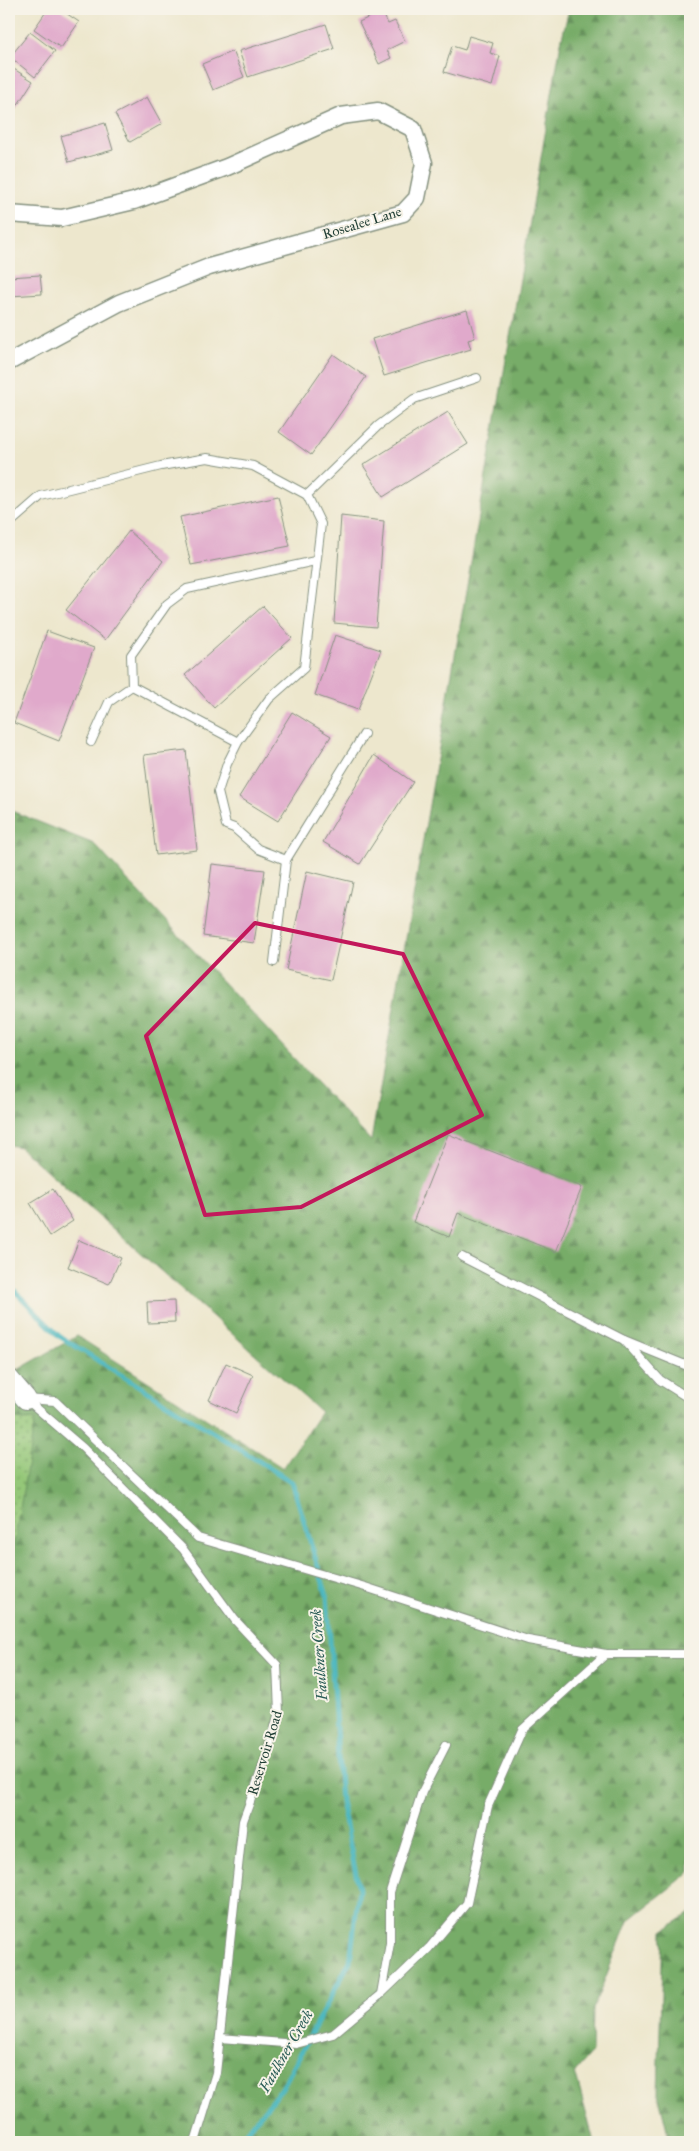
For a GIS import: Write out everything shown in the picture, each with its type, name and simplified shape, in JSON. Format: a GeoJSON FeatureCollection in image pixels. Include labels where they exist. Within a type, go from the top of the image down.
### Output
{"type":"FeatureCollection","features":[{"type":"Feature","properties":{"kind":"street","name":"Rosealee Lane"},"geometry":{"type":"LineString","coordinates":[[9,214],[62,218],[134,201],[227,167],[341,116],[378,111],[413,129],[424,163],[417,198],[404,213],[209,267],[119,303],[9,362]]}},
{"type":"Feature","properties":{"kind":"street"},"geometry":{"type":"LineString","coordinates":[[9,1379],[26,1399]]}},
{"type":"Feature","properties":{"kind":"lane"},"geometry":{"type":"LineString","coordinates":[[307,495],[378,426],[414,398],[477,378]]}},
{"type":"Feature","properties":{"kind":"lane"},"geometry":{"type":"LineString","coordinates":[[9,524],[41,496],[161,466],[207,458],[253,466],[307,495],[320,524],[304,668],[269,699],[238,742],[227,764],[218,792],[226,825],[234,828],[258,850],[286,860]]}},
{"type":"Feature","properties":{"kind":"lane"},"geometry":{"type":"LineString","coordinates":[[132,686],[131,655],[167,604],[187,589],[315,561]]}},
{"type":"Feature","properties":{"kind":"lane"},"geometry":{"type":"LineString","coordinates":[[132,686],[238,742]]}},
{"type":"Feature","properties":{"kind":"lane"},"geometry":{"type":"LineString","coordinates":[[91,742],[109,702],[132,686]]}},
{"type":"Feature","properties":{"kind":"lane"},"geometry":{"type":"LineString","coordinates":[[274,962],[286,860],[364,734]]}},
{"type":"Feature","properties":{"kind":"lane"},"geometry":{"type":"LineString","coordinates":[[462,1257],[624,1340],[690,1367]]}},
{"type":"Feature","properties":{"kind":"lane"},"geometry":{"type":"LineString","coordinates":[[624,1340],[660,1380],[690,1400]]}},
{"type":"Feature","properties":{"kind":"lane"},"geometry":{"type":"LineString","coordinates":[[26,1399],[55,1401],[198,1538],[365,1587],[528,1640],[606,1654],[690,1654]]}},
{"type":"Feature","properties":{"kind":"lane","name":"Reservoir Road"},"geometry":{"type":"LineString","coordinates":[[26,1399],[83,1448],[183,1549],[235,1620],[277,1665],[279,1712],[268,1752],[243,1821],[216,2073],[195,2142]]}},
{"type":"Feature","properties":{"kind":"lane"},"geometry":{"type":"LineString","coordinates":[[220,2038],[296,2044],[333,2034],[381,1994],[430,1948],[467,1903],[488,1806],[522,1730],[606,1654]]}},
{"type":"Feature","properties":{"kind":"lane"},"geometry":{"type":"LineString","coordinates":[[381,1994],[390,1943],[390,1892],[422,1792],[446,1745]]}},
{"type":"Feature","properties":{"kind":"highlighted area"},"geometry":{"type":"Polygon","coordinates":[[[255,923],[403,954],[482,1115],[301,1207],[205,1215],[146,1036],[255,923]]]}},
{"type":"Feature","properties":{"kind":"green space"},"geometry":{"type":"Polygon","coordinates":[[[569,9],[690,9],[690,1872],[628,1921],[593,2009],[592,2052],[575,2072],[594,2142],[9,2142],[9,1375],[77,1336],[283,1468],[321,1412],[20,1147],[9,1145],[9,810],[94,844],[371,1141],[561,42],[569,9]]]}},
{"type":"Feature","properties":{"kind":"green space"},"geometry":{"type":"Polygon","coordinates":[[[9,1418],[35,1419],[9,1574],[9,1418]]]}},
{"type":"Feature","properties":{"kind":"green space"},"geometry":{"type":"Polygon","coordinates":[[[690,1913],[690,2142],[670,2142],[658,2093],[663,1931],[690,1913]]]}},
{"type":"Feature","properties":{"kind":"building"},"geometry":{"type":"Polygon","coordinates":[[[48,9],[60,9],[79,22],[61,48],[34,29],[48,9]]]}},
{"type":"Feature","properties":{"kind":"building"},"geometry":{"type":"Polygon","coordinates":[[[382,11],[388,24],[395,21],[405,41],[387,50],[391,58],[379,64],[359,22],[382,11]]]}},
{"type":"Feature","properties":{"kind":"building"},"geometry":{"type":"Polygon","coordinates":[[[326,24],[334,49],[248,77],[239,51],[326,24]]]}},
{"type":"Feature","properties":{"kind":"building"},"geometry":{"type":"Polygon","coordinates":[[[30,32],[55,51],[35,77],[10,57],[30,32]]]}},
{"type":"Feature","properties":{"kind":"building"},"geometry":{"type":"Polygon","coordinates":[[[469,36],[493,43],[490,53],[500,56],[492,86],[444,72],[452,46],[465,50],[469,36]]]}},
{"type":"Feature","properties":{"kind":"building"},"geometry":{"type":"Polygon","coordinates":[[[233,51],[244,77],[213,90],[202,64],[233,51]]]}},
{"type":"Feature","properties":{"kind":"building"},"geometry":{"type":"Polygon","coordinates":[[[9,66],[33,81],[15,109],[9,105],[9,66]]]}},
{"type":"Feature","properties":{"kind":"building"},"geometry":{"type":"Polygon","coordinates":[[[147,97],[162,124],[130,142],[115,114],[147,97]]]}},
{"type":"Feature","properties":{"kind":"building"},"geometry":{"type":"Polygon","coordinates":[[[105,123],[113,150],[69,162],[61,136],[105,123]]]}},
{"type":"Feature","properties":{"kind":"building"},"geometry":{"type":"Polygon","coordinates":[[[40,275],[42,294],[10,296],[9,277],[40,275]]]}},
{"type":"Feature","properties":{"kind":"building"},"geometry":{"type":"Polygon","coordinates":[[[467,310],[475,338],[468,340],[471,349],[384,376],[372,339],[467,310]]]}},
{"type":"Feature","properties":{"kind":"building"},"geometry":{"type":"Polygon","coordinates":[[[333,354],[366,377],[311,455],[279,432],[333,354]]]}},
{"type":"Feature","properties":{"kind":"building"},"geometry":{"type":"Polygon","coordinates":[[[448,412],[468,444],[383,497],[363,465],[448,412]]]}},
{"type":"Feature","properties":{"kind":"building"},"geometry":{"type":"Polygon","coordinates":[[[278,496],[290,546],[191,565],[180,517],[278,496]]]}},
{"type":"Feature","properties":{"kind":"building"},"geometry":{"type":"Polygon","coordinates":[[[341,516],[384,521],[376,627],[334,623],[341,516]]]}},
{"type":"Feature","properties":{"kind":"building"},"geometry":{"type":"Polygon","coordinates":[[[129,531],[163,561],[105,640],[66,610],[129,531]]]}},
{"type":"Feature","properties":{"kind":"building"},"geometry":{"type":"Polygon","coordinates":[[[263,606],[292,638],[214,708],[185,675],[263,606]]]}},
{"type":"Feature","properties":{"kind":"building"},"geometry":{"type":"Polygon","coordinates":[[[47,631],[94,648],[59,741],[14,723],[47,631]]]}},
{"type":"Feature","properties":{"kind":"building"},"geometry":{"type":"Polygon","coordinates":[[[335,635],[381,650],[358,710],[315,695],[335,635]]]}},
{"type":"Feature","properties":{"kind":"building"},"geometry":{"type":"Polygon","coordinates":[[[292,712],[331,736],[278,821],[239,797],[292,712]]]}},
{"type":"Feature","properties":{"kind":"building"},"geometry":{"type":"Polygon","coordinates":[[[186,750],[197,850],[156,855],[144,755],[186,750]]]}},
{"type":"Feature","properties":{"kind":"building"},"geometry":{"type":"Polygon","coordinates":[[[374,755],[413,782],[360,864],[323,842],[374,755]]]}},
{"type":"Feature","properties":{"kind":"building"},"geometry":{"type":"Polygon","coordinates":[[[212,864],[265,870],[254,943],[203,936],[212,864]]]}},
{"type":"Feature","properties":{"kind":"building"},"geometry":{"type":"Polygon","coordinates":[[[307,871],[353,882],[331,980],[286,970],[307,871]]]}},
{"type":"Feature","properties":{"kind":"building"},"geometry":{"type":"Polygon","coordinates":[[[448,1134],[582,1187],[556,1252],[458,1213],[449,1237],[413,1222],[448,1134]]]}},
{"type":"Feature","properties":{"kind":"building"},"geometry":{"type":"Polygon","coordinates":[[[53,1189],[73,1221],[50,1236],[30,1203],[53,1189]]]}},
{"type":"Feature","properties":{"kind":"building"},"geometry":{"type":"Polygon","coordinates":[[[79,1240],[121,1258],[109,1284],[68,1267],[79,1240]]]}},
{"type":"Feature","properties":{"kind":"building"},"geometry":{"type":"Polygon","coordinates":[[[174,1301],[175,1322],[148,1323],[147,1302],[174,1301]]]}},
{"type":"Feature","properties":{"kind":"building"},"geometry":{"type":"Polygon","coordinates":[[[226,1363],[253,1375],[236,1413],[209,1400],[226,1363]]]}},
{"type":"Feature","properties":{"kind":"waterway","name":"Faulkner Creek"},"geometry":{"type":"LineString","coordinates":[[9,1285],[59,1336],[292,1482],[327,1596],[341,1801],[359,1889],[350,1961],[282,2088],[238,2142]]}}]}
